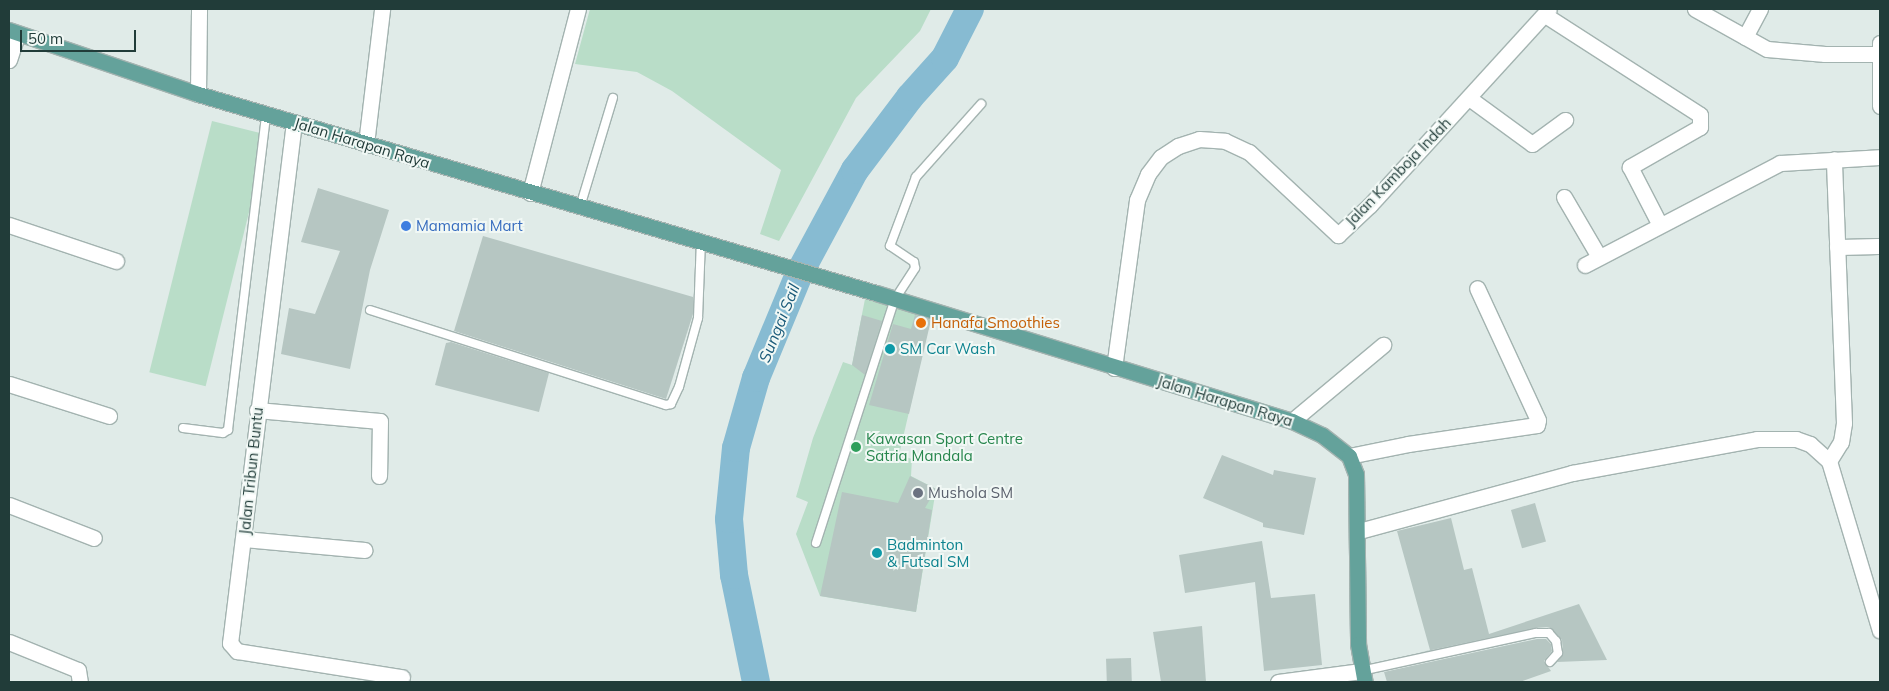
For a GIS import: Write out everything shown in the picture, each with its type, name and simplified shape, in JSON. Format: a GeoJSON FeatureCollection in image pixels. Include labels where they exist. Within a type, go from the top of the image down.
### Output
{"type":"FeatureCollection","features":[{"type":"Feature","properties":{"kind":"main road","name":"Jalan Harapan Raya"},"geometry":{"type":"LineString","coordinates":[[13,32],[198,94],[876,293],[1114,368],[1292,420],[1322,435],[1349,456]]}},
{"type":"Feature","properties":{"kind":"main road"},"geometry":{"type":"LineString","coordinates":[[1349,456],[1358,485],[1358,644],[1363,676]]}},
{"type":"Feature","properties":{"kind":"street"},"geometry":{"type":"LineString","coordinates":[[198,94],[199,9]]}},
{"type":"Feature","properties":{"kind":"street"},"geometry":{"type":"LineString","coordinates":[[366,144],[382,9]]}},
{"type":"Feature","properties":{"kind":"street"},"geometry":{"type":"LineString","coordinates":[[530,193],[578,9]]}},
{"type":"Feature","properties":{"kind":"street"},"geometry":{"type":"LineString","coordinates":[[1695,9],[1774,50],[1880,50],[1880,106]]}},
{"type":"Feature","properties":{"kind":"street"},"geometry":{"type":"LineString","coordinates":[[1746,37],[1760,9]]}},
{"type":"Feature","properties":{"kind":"street"},"geometry":{"type":"LineString","coordinates":[[1547,12],[1700,115],[1700,127],[1630,167],[1660,226]]}},
{"type":"Feature","properties":{"kind":"street","name":"Jalan Kamboja Indah"},"geometry":{"type":"LineString","coordinates":[[1114,368],[1137,200],[1148,174],[1161,157],[1178,146],[1199,139],[1225,141],[1250,152],[1338,236],[1469,98],[1547,12]]}},
{"type":"Feature","properties":{"kind":"street"},"geometry":{"type":"LineString","coordinates":[[9,60],[13,32]]}},
{"type":"Feature","properties":{"kind":"street"},"geometry":{"type":"LineString","coordinates":[[1469,98],[1532,144],[1565,120]]}},
{"type":"Feature","properties":{"kind":"street","name":"Jalan Tribun Buntu"},"geometry":{"type":"LineString","coordinates":[[294,122],[257,410],[244,539],[230,643],[234,650],[402,677]]}},
{"type":"Feature","properties":{"kind":"street"},"geometry":{"type":"LineString","coordinates":[[1586,265],[1780,162],[1880,157]]}},
{"type":"Feature","properties":{"kind":"street"},"geometry":{"type":"LineString","coordinates":[[1829,461],[1841,442],[1844,423],[1834,159]]}},
{"type":"Feature","properties":{"kind":"street"},"geometry":{"type":"LineString","coordinates":[[1564,197],[1599,257]]}},
{"type":"Feature","properties":{"kind":"street"},"geometry":{"type":"LineString","coordinates":[[9,224],[116,261]]}},
{"type":"Feature","properties":{"kind":"street"},"geometry":{"type":"LineString","coordinates":[[1837,247],[1880,246]]}},
{"type":"Feature","properties":{"kind":"street"},"geometry":{"type":"LineString","coordinates":[[1349,456],[1408,444],[1537,425],[1538,420],[1477,288]]}},
{"type":"Feature","properties":{"kind":"street"},"geometry":{"type":"LineString","coordinates":[[1292,420],[1383,345]]}},
{"type":"Feature","properties":{"kind":"street"},"geometry":{"type":"LineString","coordinates":[[9,384],[109,416]]}},
{"type":"Feature","properties":{"kind":"street"},"geometry":{"type":"LineString","coordinates":[[257,410],[380,420],[379,476]]}},
{"type":"Feature","properties":{"kind":"street"},"geometry":{"type":"LineString","coordinates":[[1359,531],[1572,473],[1757,439],[1796,439],[1810,444],[1829,461],[1880,631]]}},
{"type":"Feature","properties":{"kind":"street"},"geometry":{"type":"LineString","coordinates":[[9,505],[94,538]]}},
{"type":"Feature","properties":{"kind":"street"},"geometry":{"type":"LineString","coordinates":[[244,539],[364,550]]}},
{"type":"Feature","properties":{"kind":"street"},"geometry":{"type":"LineString","coordinates":[[9,642],[78,670],[80,682]]}},
{"type":"Feature","properties":{"kind":"street"},"geometry":{"type":"LineString","coordinates":[[1278,682],[1363,676]]}},
{"type":"Feature","properties":{"kind":"lane"},"geometry":{"type":"LineString","coordinates":[[580,207],[613,98]]}},
{"type":"Feature","properties":{"kind":"lane"},"geometry":{"type":"LineString","coordinates":[[816,543],[895,299],[915,268],[914,262],[890,246],[916,177],[981,104]]}},
{"type":"Feature","properties":{"kind":"lane"},"geometry":{"type":"LineString","coordinates":[[183,428],[224,433],[228,430],[266,114]]}},
{"type":"Feature","properties":{"kind":"lane"},"geometry":{"type":"LineString","coordinates":[[370,310],[661,405],[671,404],[691,351],[700,311],[701,241]]}},
{"type":"Feature","properties":{"kind":"lane"},"geometry":{"type":"LineString","coordinates":[[1363,676],[1536,633],[1549,633],[1556,641],[1558,653],[1550,662]]}},
{"type":"Feature","properties":{"kind":"green space"},"geometry":{"type":"Polygon","coordinates":[[[590,9],[931,9],[920,31],[856,98],[779,241],[760,234],[781,170],[672,91],[637,72],[575,64],[590,9]]]}},
{"type":"Feature","properties":{"kind":"green space"},"geometry":{"type":"Polygon","coordinates":[[[212,121],[268,135],[206,386],[149,372],[212,121]]]}},
{"type":"Feature","properties":{"kind":"green space","name":"Kawasan Sport Centre Satria Mandala"},"geometry":{"type":"Polygon","coordinates":[[[865,299],[931,317],[899,455],[912,459],[911,476],[936,489],[916,612],[820,596],[796,534],[808,502],[796,497],[813,438],[843,362],[852,365],[865,299]]]}},
{"type":"Feature","properties":{"kind":"building"},"geometry":{"type":"Polygon","coordinates":[[[318,188],[389,210],[370,270],[350,369],[281,354],[289,308],[315,314],[340,251],[301,242],[318,188]]]}},
{"type":"Feature","properties":{"kind":"building"},"geometry":{"type":"Polygon","coordinates":[[[483,236],[693,297],[693,314],[666,399],[454,331],[483,236]]]}},
{"type":"Feature","properties":{"kind":"building"},"geometry":{"type":"Polygon","coordinates":[[[862,315],[882,321],[865,375],[852,365],[862,315]]]}},
{"type":"Feature","properties":{"kind":"building","name":"SM Car Wash"},"geometry":{"type":"Polygon","coordinates":[[[915,315],[931,320],[909,414],[869,405],[893,324],[911,329],[915,315]]]}},
{"type":"Feature","properties":{"kind":"building"},"geometry":{"type":"Polygon","coordinates":[[[451,342],[549,373],[539,412],[435,385],[446,343],[451,342]]]}},
{"type":"Feature","properties":{"kind":"building"},"geometry":{"type":"Polygon","coordinates":[[[1222,455],[1273,475],[1274,470],[1316,478],[1304,535],[1263,527],[1263,523],[1203,498],[1222,455]]]}},
{"type":"Feature","properties":{"kind":"building","name":"Badminton & Futsal SM"},"geometry":{"type":"Polygon","coordinates":[[[910,476],[936,489],[925,508],[932,510],[916,612],[820,596],[842,492],[898,503],[910,476]]]}},
{"type":"Feature","properties":{"kind":"building"},"geometry":{"type":"Polygon","coordinates":[[[1535,503],[1546,541],[1522,548],[1511,510],[1535,503]]]}},
{"type":"Feature","properties":{"kind":"building"},"geometry":{"type":"Polygon","coordinates":[[[1451,518],[1464,570],[1472,568],[1489,634],[1579,604],[1607,660],[1557,662],[1563,654],[1562,640],[1549,627],[1535,628],[1418,653],[1430,650],[1397,531],[1451,518]]]}},
{"type":"Feature","properties":{"kind":"building"},"geometry":{"type":"Polygon","coordinates":[[[1262,541],[1271,598],[1315,594],[1322,665],[1264,671],[1255,582],[1185,593],[1179,555],[1262,541]]]}},
{"type":"Feature","properties":{"kind":"building"},"geometry":{"type":"Polygon","coordinates":[[[1202,626],[1206,682],[1161,682],[1153,632],[1202,626]]]}},
{"type":"Feature","properties":{"kind":"building"},"geometry":{"type":"Polygon","coordinates":[[[1537,639],[1546,639],[1551,644],[1552,651],[1544,661],[1551,671],[1520,682],[1387,682],[1384,672],[1537,639]]]}},
{"type":"Feature","properties":{"kind":"building"},"geometry":{"type":"Polygon","coordinates":[[[1131,658],[1132,682],[1107,682],[1106,659],[1131,658]]]}},
{"type":"Feature","properties":{"kind":"waterway","name":"Sungai Sail"},"geometry":{"type":"LineString","coordinates":[[756,682],[734,575],[729,519],[736,448],[756,378],[800,272],[855,170],[910,97],[945,58],[970,9]]}},
{"type":"Feature","properties":{"kind":"place","name":"Mamamia Mart"},"geometry":{"type":"Point","coordinates":[406,226]}},
{"type":"Feature","properties":{"kind":"place","name":"Hanafa Smoothies"},"geometry":{"type":"Point","coordinates":[921,323]}},
{"type":"Feature","properties":{"kind":"place","name":"SM Car Wash"},"geometry":{"type":"Point","coordinates":[890,349]}},
{"type":"Feature","properties":{"kind":"place","name":"Kawasan Sport Centre Satria Mandala"},"geometry":{"type":"Point","coordinates":[856,447]}},
{"type":"Feature","properties":{"kind":"place","name":"Mushola SM"},"geometry":{"type":"Point","coordinates":[918,493]}},
{"type":"Feature","properties":{"kind":"place","name":"Badminton & Futsal SM"},"geometry":{"type":"Point","coordinates":[877,553]}}]}
